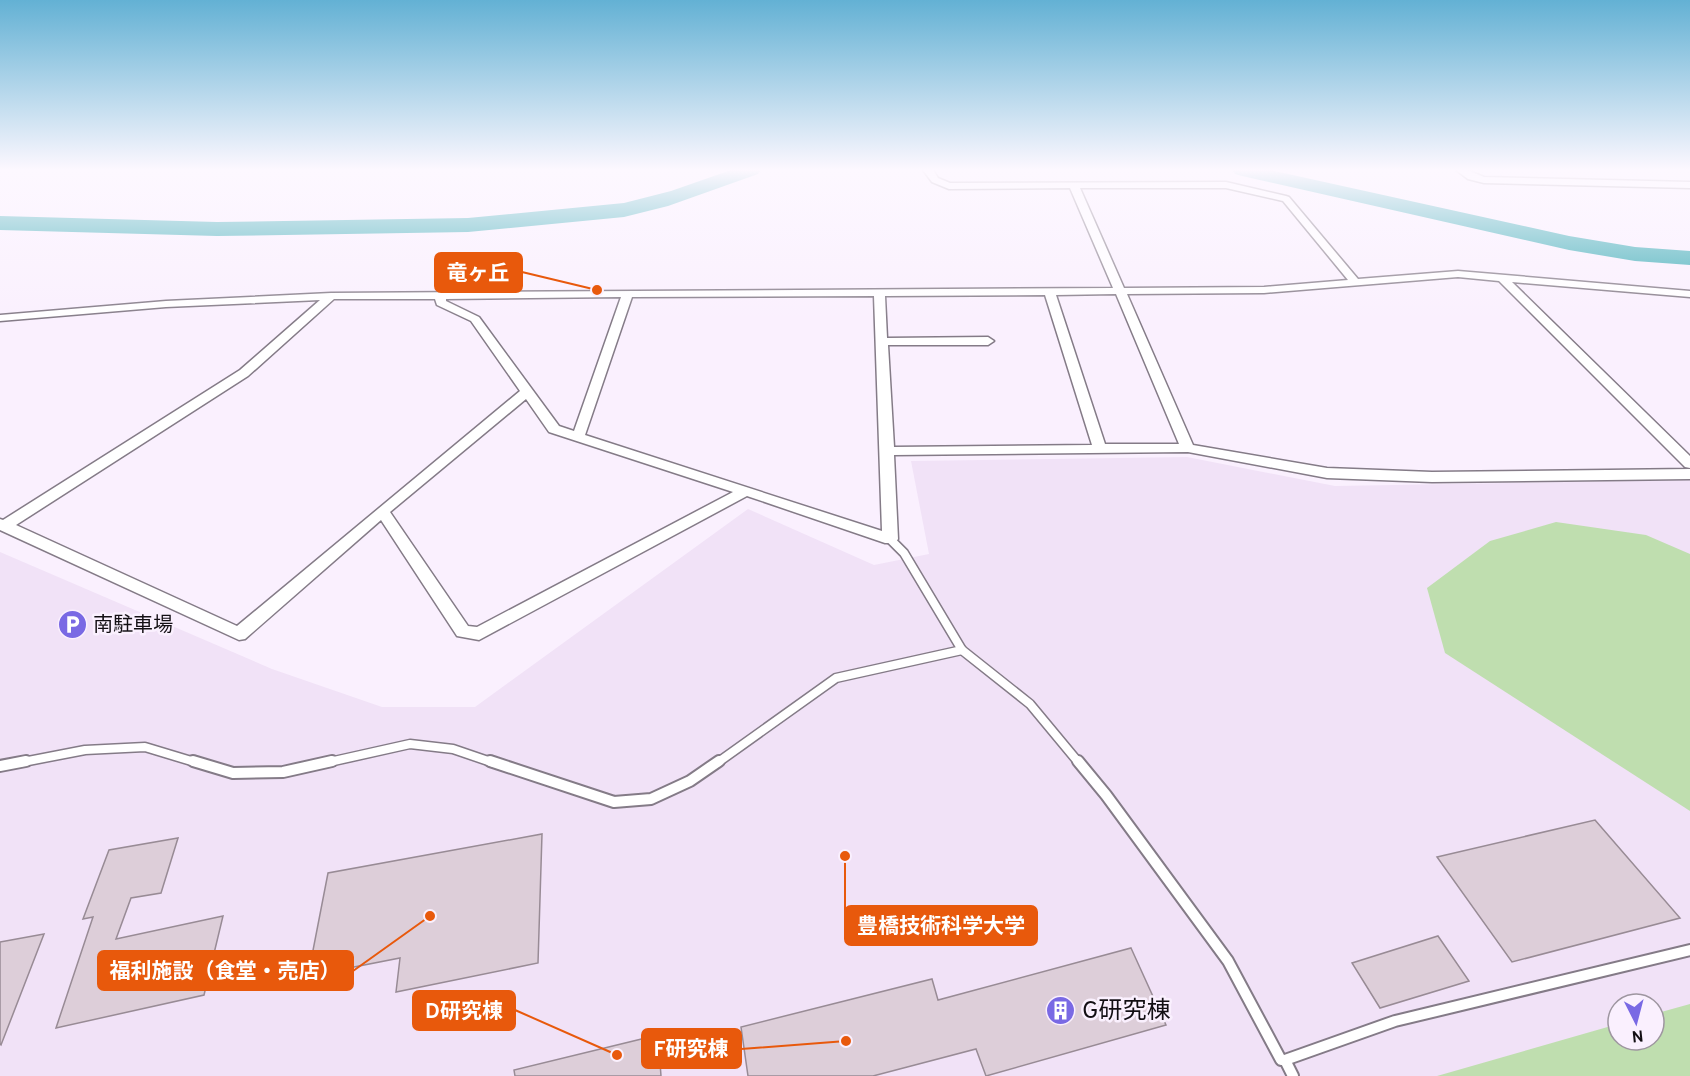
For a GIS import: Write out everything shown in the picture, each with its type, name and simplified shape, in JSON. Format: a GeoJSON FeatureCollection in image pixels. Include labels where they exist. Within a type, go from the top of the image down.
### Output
{"type":"FeatureCollection","features":[{"type":"Feature","properties":{"kind":"street"},"geometry":{"type":"LineString","coordinates":[[1089,220],[1188,448]]}},
{"type":"Feature","properties":{"kind":"street"},"geometry":{"type":"LineString","coordinates":[[1304,220],[1355,282]]}},
{"type":"Feature","properties":{"kind":"street"},"geometry":{"type":"LineString","coordinates":[[0,318],[141,304],[332,296],[1264,290],[1458,274],[1690,294]]}},
{"type":"Feature","properties":{"kind":"street"},"geometry":{"type":"LineString","coordinates":[[1502,278],[1690,464]]}},
{"type":"Feature","properties":{"kind":"street"},"geometry":{"type":"LineString","coordinates":[[1050,292],[1100,448]]}},
{"type":"Feature","properties":{"kind":"street"},"geometry":{"type":"LineString","coordinates":[[440,296],[441,303],[475,319],[554,429],[890,539],[879,293]]}},
{"type":"Feature","properties":{"kind":"street"},"geometry":{"type":"LineString","coordinates":[[578,437],[628,294]]}},
{"type":"Feature","properties":{"kind":"street"},"geometry":{"type":"LineString","coordinates":[[3,524],[244,373],[332,296]]}},
{"type":"Feature","properties":{"kind":"street"},"geometry":{"type":"LineString","coordinates":[[881,342],[988,341]]}},
{"type":"Feature","properties":{"kind":"street"},"geometry":{"type":"LineString","coordinates":[[3,524],[239,634],[382,511],[526,392]]}},
{"type":"Feature","properties":{"kind":"street"},"geometry":{"type":"LineString","coordinates":[[887,451],[1188,448],[1327,473],[1432,477],[1690,474]]}},
{"type":"Feature","properties":{"kind":"street"},"geometry":{"type":"LineString","coordinates":[[382,511],[463,631],[479,634],[746,491]]}},
{"type":"Feature","properties":{"kind":"lane"},"geometry":{"type":"LineString","coordinates":[[890,539],[904,553],[962,650],[1030,704],[1106,795],[1228,961],[1281,1060],[1395,1021],[1690,950]]}},
{"type":"Feature","properties":{"kind":"lane"},"geometry":{"type":"LineString","coordinates":[[0,766],[85,750],[145,747],[233,773],[283,772],[410,744],[453,749],[614,802],[651,799],[690,781],[794,710],[836,678],[962,650]]}},
{"type":"Feature","properties":{"kind":"lane"},"geometry":{"type":"LineString","coordinates":[[1285,1060],[1293,1076]]}},
{"type":"Feature","properties":{"kind":"shaded area"},"geometry":{"type":"Polygon","coordinates":[[[1187,457],[1335,486],[1690,480],[1690,1076],[0,1076],[0,552],[272,669],[382,707],[475,707],[748,509],[874,565],[929,554],[911,461],[1187,457]]]}},
{"type":"Feature","properties":{"kind":"green space"},"geometry":{"type":"Polygon","coordinates":[[[1556,522],[1646,535],[1690,554],[1690,811],[1445,653],[1427,588],[1490,541],[1556,522]]]}},
{"type":"Feature","properties":{"kind":"green space"},"geometry":{"type":"Polygon","coordinates":[[[1690,1004],[1690,1076],[1437,1076],[1606,1027],[1606,1052],[1666,1052],[1666,1011],[1690,1004]]]}},
{"type":"Feature","properties":{"kind":"building"},"geometry":{"type":"Polygon","coordinates":[[[1595,820],[1680,918],[1512,962],[1437,857],[1595,820]]]}},
{"type":"Feature","properties":{"kind":"building"},"geometry":{"type":"Polygon","coordinates":[[[542,834],[538,963],[396,992],[400,958],[308,976],[328,873],[542,834]]]}},
{"type":"Feature","properties":{"kind":"building"},"geometry":{"type":"Polygon","coordinates":[[[178,838],[161,893],[131,898],[116,939],[223,916],[204,995],[56,1028],[93,917],[83,919],[109,850],[178,838]]]}},
{"type":"Feature","properties":{"kind":"building"},"geometry":{"type":"Polygon","coordinates":[[[44,934],[1,1045],[0,942],[44,934]]]}},
{"type":"Feature","properties":{"kind":"building"},"geometry":{"type":"Polygon","coordinates":[[[1438,936],[1469,981],[1380,1008],[1352,963],[1438,936]]]}},
{"type":"Feature","properties":{"kind":"building"},"geometry":{"type":"Polygon","coordinates":[[[1131,948],[1166,1025],[986,1076],[976,1049],[873,1076],[748,1076],[741,1027],[932,979],[938,1000],[1131,948]]]}},
{"type":"Feature","properties":{"kind":"building"},"geometry":{"type":"Polygon","coordinates":[[[658,1035],[661,1076],[515,1076],[514,1070],[658,1035]]]}},
{"type":"Feature","properties":{"kind":"waterway"},"geometry":{"type":"LineString","coordinates":[[0,223],[217,229],[468,225],[513,220]]}},
{"type":"Feature","properties":{"kind":"waterway"},"geometry":{"type":"LineString","coordinates":[[1467,220],[1569,243],[1635,254],[1690,258]]}},
{"type":"Feature","properties":{"kind":"place","name":"竜ヶ丘"},"geometry":{"type":"Point","coordinates":[597,290]}},
{"type":"Feature","properties":{"kind":"place","name":"南駐車場"},"geometry":{"type":"Point","coordinates":[72,624]}},
{"type":"Feature","properties":{"kind":"place","name":"豊橋技術科学大学"},"geometry":{"type":"Point","coordinates":[845,856]}},
{"type":"Feature","properties":{"kind":"place","name":"福利施設（食堂・売店）"},"geometry":{"type":"Point","coordinates":[430,916]}},
{"type":"Feature","properties":{"kind":"place","name":"G研究棟"},"geometry":{"type":"Point","coordinates":[1061,1010]}},
{"type":"Feature","properties":{"kind":"place","name":"F研究棟"},"geometry":{"type":"Point","coordinates":[846,1041]}},
{"type":"Feature","properties":{"kind":"place","name":"D研究棟"},"geometry":{"type":"Point","coordinates":[617,1055]}}]}
